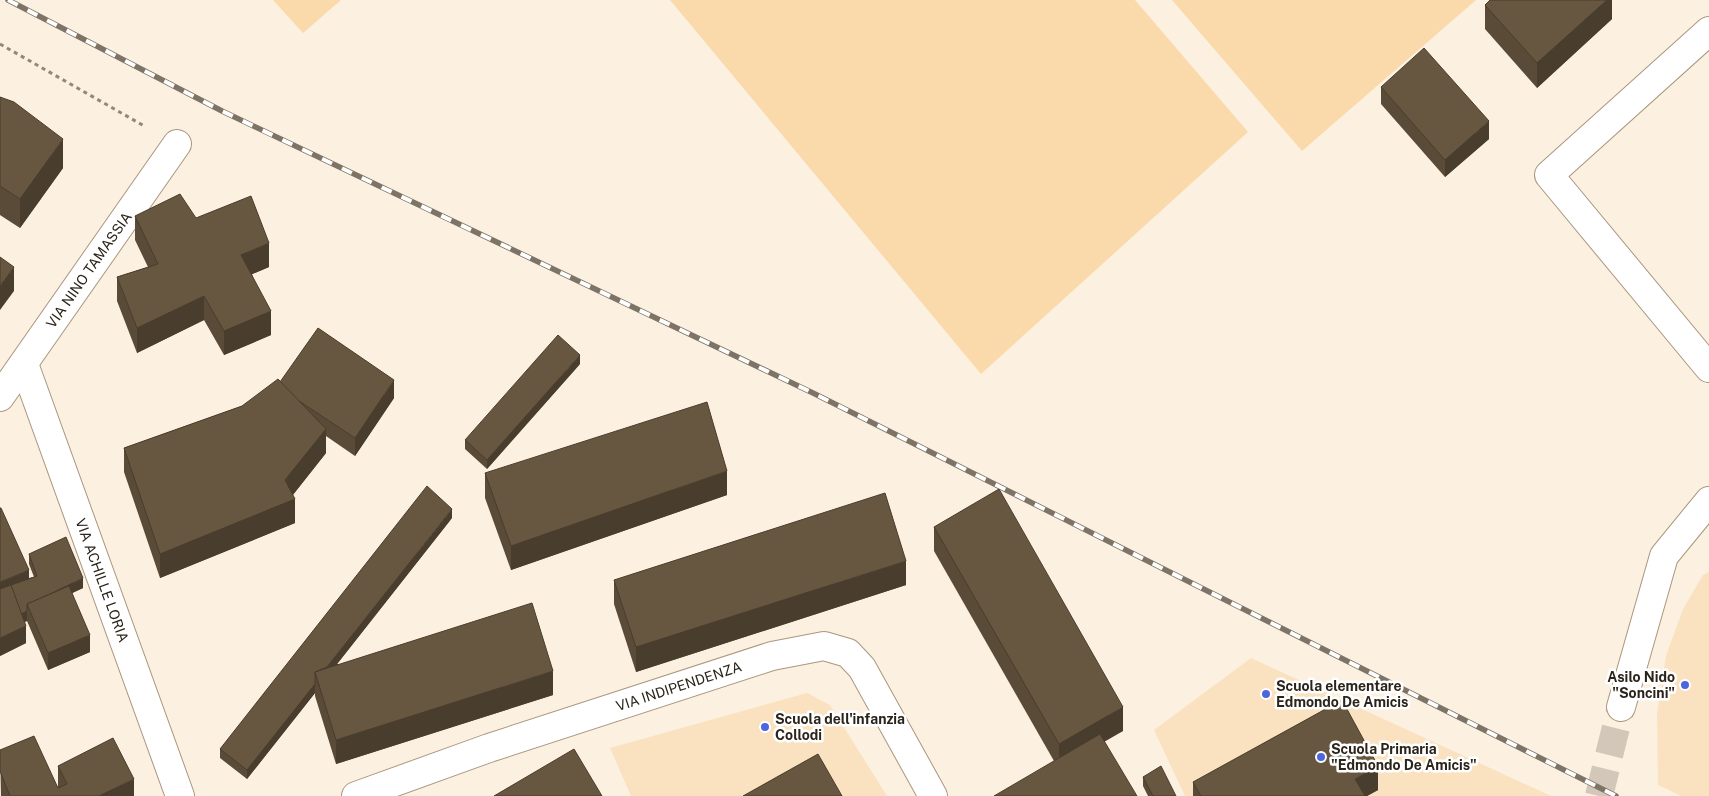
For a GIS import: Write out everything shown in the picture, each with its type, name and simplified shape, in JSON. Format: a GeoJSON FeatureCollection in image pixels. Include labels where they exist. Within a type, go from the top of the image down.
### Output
{"type":"FeatureCollection","features":[{"type":"Feature","properties":{"kind":"street"},"geometry":{"type":"LineString","coordinates":[[1709,31],[1549,175],[1709,368]]}},
{"type":"Feature","properties":{"kind":"street","name":"VIA NINO TAMASSIA"},"geometry":{"type":"LineString","coordinates":[[0,397],[177,144]]}},
{"type":"Feature","properties":{"kind":"street","name":"VIA ACHILLE LORIA"},"geometry":{"type":"LineString","coordinates":[[24,364],[180,796]]}},
{"type":"Feature","properties":{"kind":"street"},"geometry":{"type":"LineString","coordinates":[[1620,707],[1664,556],[1709,501]]}},
{"type":"Feature","properties":{"kind":"street","name":"VIA INDIPENDENZA"},"geometry":{"type":"LineString","coordinates":[[356,796],[488,748],[772,656],[824,646],[848,653],[862,668],[933,796]]}},
{"type":"Feature","properties":{"kind":"street","name":"VIA INDIPENDENZA"},"geometry":{"type":"LineString","coordinates":[[396,796],[560,736],[663,709],[814,662],[842,665],[914,796]]}},
{"type":"Feature","properties":{"kind":"path"},"geometry":{"type":"LineString","coordinates":[[0,44],[177,144]]}},
{"type":"Feature","properties":{"kind":"shaded area"},"geometry":{"type":"Polygon","coordinates":[[[273,0],[341,0],[303,33],[273,0]]]}},
{"type":"Feature","properties":{"kind":"shaded area"},"geometry":{"type":"Polygon","coordinates":[[[670,0],[1135,0],[1248,132],[981,374],[670,0]]]}},
{"type":"Feature","properties":{"kind":"shaded area"},"geometry":{"type":"Polygon","coordinates":[[[1172,0],[1476,0],[1302,151],[1172,0]]]}},
{"type":"Feature","properties":{"kind":"shaded area","name":"Asilo Nido \"Soncini\""},"geometry":{"type":"Polygon","coordinates":[[[1709,572],[1709,796],[1681,796],[1658,785],[1657,714],[1666,656],[1683,609],[1703,575],[1709,572]]]}},
{"type":"Feature","properties":{"kind":"shaded area","name":"Scuola elementare Edmondo De Amicis"},"geometry":{"type":"Polygon","coordinates":[[[1251,658],[1551,796],[1185,796],[1154,730],[1251,658]]]}},
{"type":"Feature","properties":{"kind":"shaded area","name":"Scuola dell'infanzia Collodi"},"geometry":{"type":"Polygon","coordinates":[[[807,693],[830,705],[887,796],[631,796],[610,748],[807,693]]]}},
{"type":"Feature","properties":{"kind":"building"},"geometry":{"type":"Polygon","coordinates":[[[1490,0],[1607,0],[1537,63],[1485,5],[1490,0]]]}},
{"type":"Feature","properties":{"kind":"building"},"geometry":{"type":"Polygon","coordinates":[[[1424,48],[1489,121],[1445,160],[1381,87],[1424,48]]]}},
{"type":"Feature","properties":{"kind":"building"},"geometry":{"type":"Polygon","coordinates":[[[0,97],[14,102],[63,139],[20,199],[0,186],[0,97]]]}},
{"type":"Feature","properties":{"kind":"building"},"geometry":{"type":"Polygon","coordinates":[[[180,194],[196,218],[251,196],[269,243],[241,255],[271,311],[224,331],[204,296],[137,328],[117,277],[158,264],[135,216],[180,194]]]}},
{"type":"Feature","properties":{"kind":"building"},"geometry":{"type":"Polygon","coordinates":[[[0,257],[14,267],[0,286],[0,257]]]}},
{"type":"Feature","properties":{"kind":"building"},"geometry":{"type":"Polygon","coordinates":[[[318,328],[394,380],[355,438],[296,399],[280,382],[318,328]]]}},
{"type":"Feature","properties":{"kind":"building"},"geometry":{"type":"Polygon","coordinates":[[[558,335],[580,355],[487,460],[465,440],[558,335]]]}},
{"type":"Feature","properties":{"kind":"building"},"geometry":{"type":"Polygon","coordinates":[[[278,379],[326,429],[285,480],[295,499],[160,554],[124,448],[242,406],[278,379]]]}},
{"type":"Feature","properties":{"kind":"building"},"geometry":{"type":"Polygon","coordinates":[[[707,402],[727,471],[511,546],[485,473],[707,402]]]}},
{"type":"Feature","properties":{"kind":"building"},"geometry":{"type":"Polygon","coordinates":[[[427,486],[452,509],[327,667],[315,672],[315,684],[247,770],[220,749],[427,486]]]}},
{"type":"Feature","properties":{"kind":"building"},"geometry":{"type":"Polygon","coordinates":[[[999,489],[1123,707],[1059,744],[934,527],[999,489]]]}},
{"type":"Feature","properties":{"kind":"building"},"geometry":{"type":"Polygon","coordinates":[[[885,493],[906,561],[636,647],[614,580],[885,493]]]}},
{"type":"Feature","properties":{"kind":"building"},"geometry":{"type":"Polygon","coordinates":[[[0,508],[29,570],[0,582],[0,508]]]}},
{"type":"Feature","properties":{"kind":"building"},"geometry":{"type":"Polygon","coordinates":[[[66,537],[83,578],[27,604],[27,611],[21,614],[11,585],[37,576],[29,554],[66,537]]]}},
{"type":"Feature","properties":{"kind":"building"},"geometry":{"type":"Polygon","coordinates":[[[11,585],[26,626],[0,638],[0,589],[11,585]]]}},
{"type":"Feature","properties":{"kind":"building"},"geometry":{"type":"Polygon","coordinates":[[[69,586],[90,635],[48,653],[27,604],[69,586]]]}},
{"type":"Feature","properties":{"kind":"building"},"geometry":{"type":"Polygon","coordinates":[[[532,603],[553,671],[336,740],[315,672],[532,603]]]}},
{"type":"Feature","properties":{"kind":"building"},"geometry":{"type":"Polygon","coordinates":[[[1342,700],[1378,766],[1355,779],[1365,796],[1201,796],[1193,782],[1342,700]]]}},
{"type":"Feature","properties":{"kind":"building"},"geometry":{"type":"Polygon","coordinates":[[[1100,734],[1137,796],[994,796],[1100,734]]]}},
{"type":"Feature","properties":{"kind":"building"},"geometry":{"type":"Polygon","coordinates":[[[34,736],[58,788],[67,784],[58,766],[113,738],[134,779],[99,796],[10,796],[0,771],[0,750],[34,736]]]}},
{"type":"Feature","properties":{"kind":"building"},"geometry":{"type":"Polygon","coordinates":[[[574,749],[602,796],[494,796],[574,749]]]}},
{"type":"Feature","properties":{"kind":"building"},"geometry":{"type":"Polygon","coordinates":[[[818,754],[842,796],[743,796],[818,754]]]}},
{"type":"Feature","properties":{"kind":"building"},"geometry":{"type":"Polygon","coordinates":[[[1161,766],[1176,796],[1153,796],[1143,777],[1161,766]]]}},
{"type":"Feature","properties":{"kind":"tunnel"},"geometry":{"type":"LineString","coordinates":[[1599,796],[1621,707]]}},
{"type":"Feature","properties":{"kind":"railway"},"geometry":{"type":"LineString","coordinates":[[8,0],[222,111],[813,393],[1616,796]]}},
{"type":"Feature","properties":{"kind":"place","name":"Asilo Nido \"Soncini\""},"geometry":{"type":"Point","coordinates":[1685,685]}},
{"type":"Feature","properties":{"kind":"place","name":"Scuola elementare Edmondo De Amicis"},"geometry":{"type":"Point","coordinates":[1266,694]}},
{"type":"Feature","properties":{"kind":"place","name":"Scuola dell'infanzia Collodi"},"geometry":{"type":"Point","coordinates":[765,727]}},
{"type":"Feature","properties":{"kind":"place","name":"Scuola Primaria \"Edmondo De Amicis\""},"geometry":{"type":"Point","coordinates":[1321,757]}}]}
